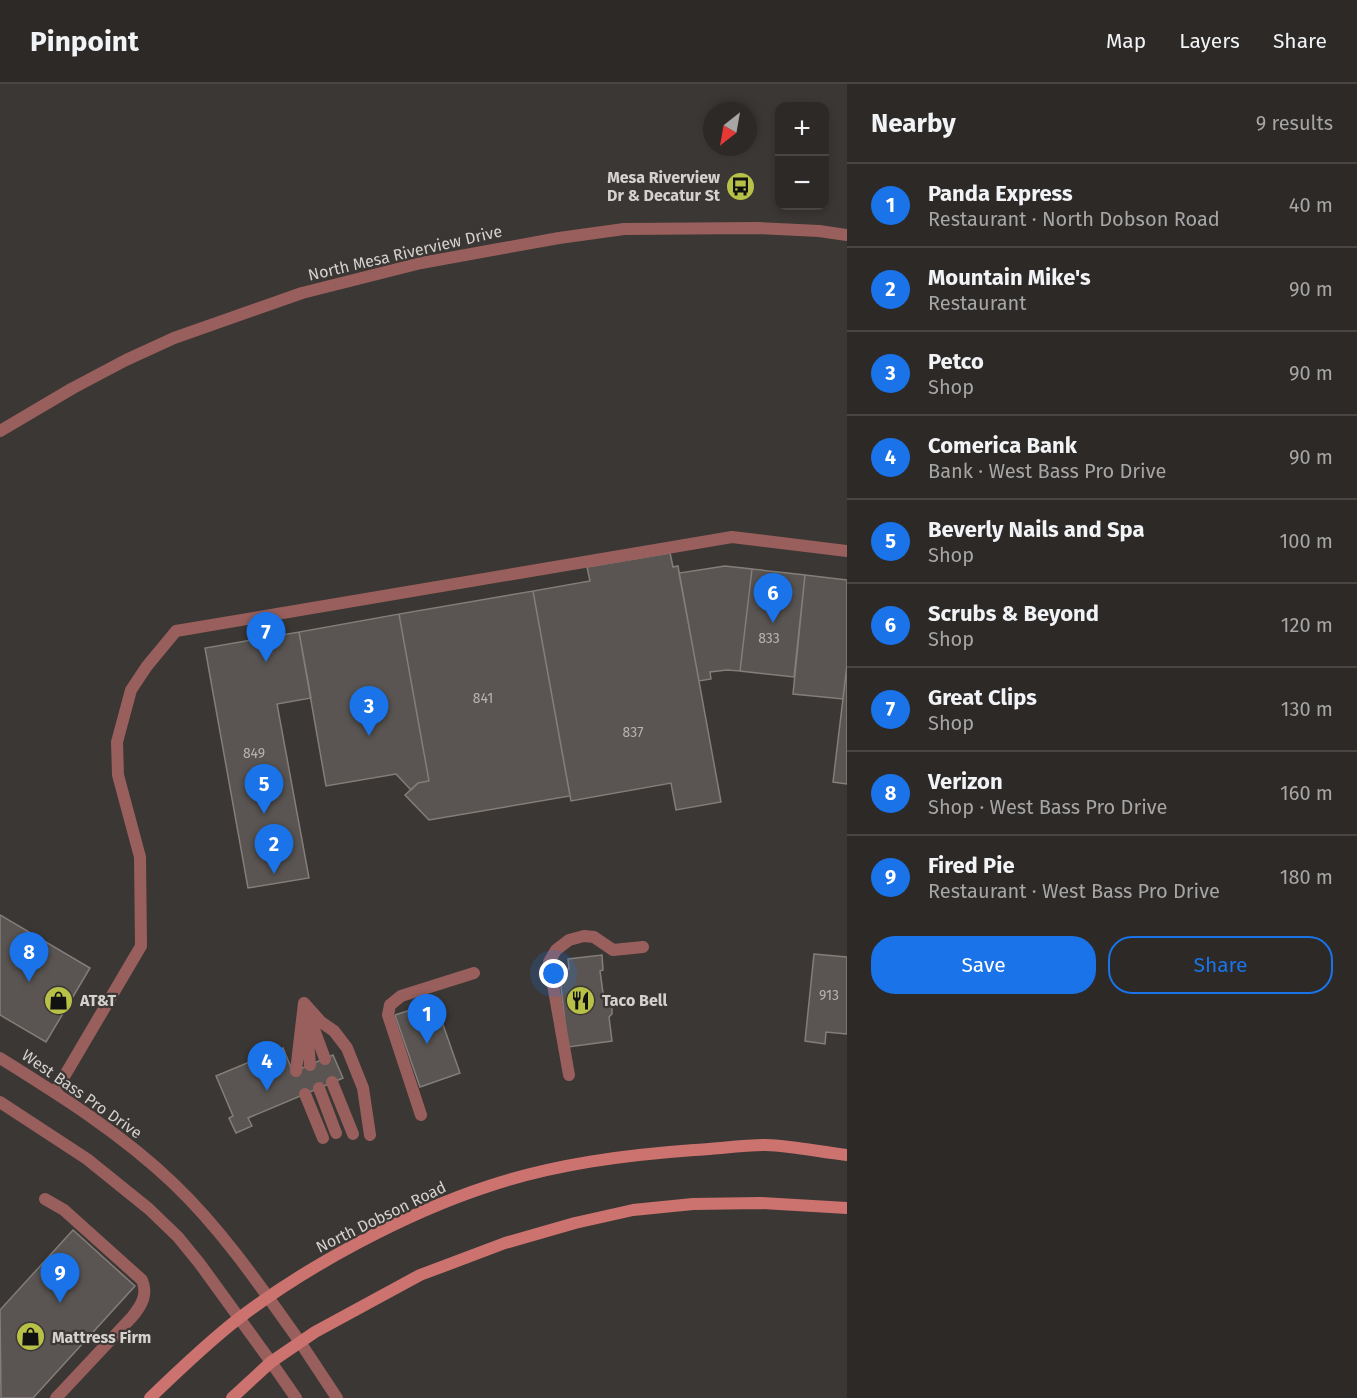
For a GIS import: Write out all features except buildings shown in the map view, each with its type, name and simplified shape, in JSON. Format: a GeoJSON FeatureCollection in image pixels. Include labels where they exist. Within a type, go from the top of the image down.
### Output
{"type":"FeatureCollection","features":[{"type":"Feature","properties":{"kind":"main road","name":"North Dobson Road"},"geometry":{"type":"LineString","coordinates":[[150,1398],[239,1318],[268,1298],[341,1253],[410,1218],[489,1186],[524,1176],[631,1155],[766,1145],[847,1155]]}},
{"type":"Feature","properties":{"kind":"main road"},"geometry":{"type":"LineString","coordinates":[[232,1398],[271,1362],[300,1342],[420,1275],[494,1247],[575,1223],[633,1210],[693,1204],[760,1203],[847,1208]]}},
{"type":"Feature","properties":{"kind":"street","name":"North Mesa Riverview Drive"},"geometry":{"type":"LineString","coordinates":[[0,432],[81,383],[174,338],[303,293],[421,263],[559,238],[624,229],[757,228],[819,231],[847,235]]}},
{"type":"Feature","properties":{"kind":"street"},"geometry":{"type":"LineString","coordinates":[[55,1092],[141,946],[140,857],[118,775],[117,742],[131,690],[147,666],[176,631],[732,537],[847,551]]}},
{"type":"Feature","properties":{"kind":"street"},"geometry":{"type":"LineString","coordinates":[[569,1075],[549,962],[556,950],[569,940],[584,936],[594,936],[613,950],[643,947]]}},
{"type":"Feature","properties":{"kind":"street"},"geometry":{"type":"LineString","coordinates":[[421,1115],[388,1015],[390,1005],[401,996],[474,973]]}},
{"type":"Feature","properties":{"kind":"street"},"geometry":{"type":"LineString","coordinates":[[304,1003],[325,1059]]}},
{"type":"Feature","properties":{"kind":"street"},"geometry":{"type":"LineString","coordinates":[[304,1003],[310,1065]]}},
{"type":"Feature","properties":{"kind":"street"},"geometry":{"type":"LineString","coordinates":[[296,1071],[304,1003]]}},
{"type":"Feature","properties":{"kind":"street"},"geometry":{"type":"LineString","coordinates":[[304,1003],[321,1022],[334,1031],[347,1048],[363,1088],[370,1135]]}},
{"type":"Feature","properties":{"kind":"street","name":"West Bass Pro Drive"},"geometry":{"type":"LineString","coordinates":[[0,1058],[112,1131],[174,1184],[231,1246],[337,1398]]}},
{"type":"Feature","properties":{"kind":"street"},"geometry":{"type":"LineString","coordinates":[[332,1082],[353,1134]]}},
{"type":"Feature","properties":{"kind":"street"},"geometry":{"type":"LineString","coordinates":[[319,1088],[336,1133]]}},
{"type":"Feature","properties":{"kind":"street"},"geometry":{"type":"LineString","coordinates":[[306,1094],[324,1138]]}},
{"type":"Feature","properties":{"kind":"street"},"geometry":{"type":"LineString","coordinates":[[0,1102],[87,1159],[149,1209],[178,1237],[296,1398]]}},
{"type":"Feature","properties":{"kind":"street"},"geometry":{"type":"LineString","coordinates":[[45,1199],[64,1210],[142,1280],[145,1287],[141,1307],[56,1398]]}},
{"type":"Feature","properties":{"kind":"place","name":"Mesa Riverview Dr & Decatur St"},"geometry":{"type":"Point","coordinates":[741,186]}},
{"type":"Feature","properties":{"kind":"place","name":"Scrubs & Beyond"},"geometry":{"type":"Point","coordinates":[773,623]}},
{"type":"Feature","properties":{"kind":"place","name":"Great Clips"},"geometry":{"type":"Point","coordinates":[266,662]}},
{"type":"Feature","properties":{"kind":"place","name":"Petco"},"geometry":{"type":"Point","coordinates":[369,736]}},
{"type":"Feature","properties":{"kind":"place","name":"Beverly Nails and Spa"},"geometry":{"type":"Point","coordinates":[264,814]}},
{"type":"Feature","properties":{"kind":"place","name":"Mountain Mike's"},"geometry":{"type":"Point","coordinates":[274,874]}},
{"type":"Feature","properties":{"kind":"place","name":"Verizon"},"geometry":{"type":"Point","coordinates":[29,982]}},
{"type":"Feature","properties":{"kind":"place","name":"AT&T"},"geometry":{"type":"Point","coordinates":[59,1000]}},
{"type":"Feature","properties":{"kind":"place","name":"Taco Bell"},"geometry":{"type":"Point","coordinates":[581,1000]}},
{"type":"Feature","properties":{"kind":"place","name":"Panda Express"},"geometry":{"type":"Point","coordinates":[427,1044]}},
{"type":"Feature","properties":{"kind":"place","name":"Comerica Bank"},"geometry":{"type":"Point","coordinates":[267,1091]}},
{"type":"Feature","properties":{"kind":"place","name":"Fired Pie"},"geometry":{"type":"Point","coordinates":[60,1303]}},
{"type":"Feature","properties":{"kind":"place","name":"Mattress Firm"},"geometry":{"type":"Point","coordinates":[31,1337]}}]}
